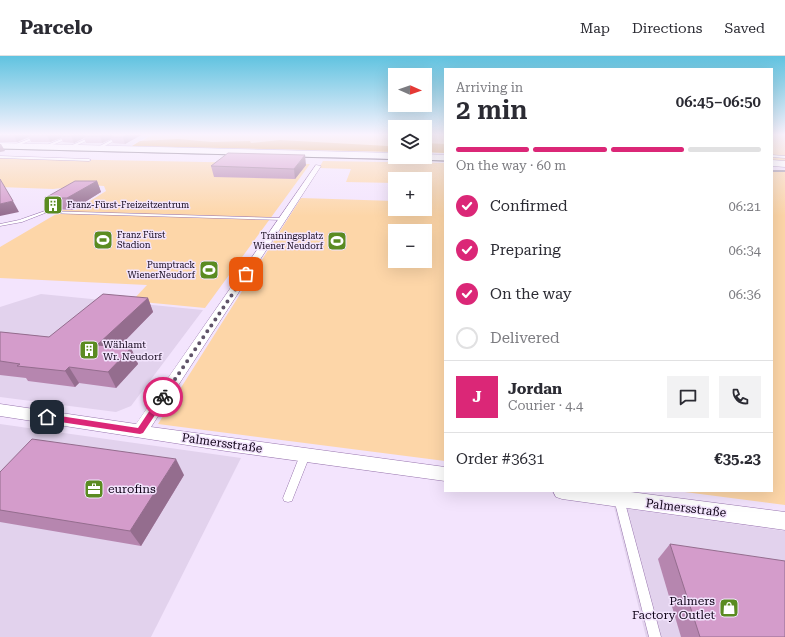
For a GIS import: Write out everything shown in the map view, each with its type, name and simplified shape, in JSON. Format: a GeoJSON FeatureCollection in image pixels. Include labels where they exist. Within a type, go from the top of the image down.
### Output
{"type":"FeatureCollection","features":[{"type":"Feature","properties":{"kind":"main road"},"geometry":{"type":"LineString","coordinates":[[773,165],[785,165]]}},
{"type":"Feature","properties":{"kind":"street"},"geometry":{"type":"LineString","coordinates":[[140,431],[318,166]]}},
{"type":"Feature","properties":{"kind":"street","name":"Palmersstraße"},"geometry":{"type":"LineString","coordinates":[[0,410],[444,474]]}},
{"type":"Feature","properties":{"kind":"street","name":"Palmersstraße"},"geometry":{"type":"LineString","coordinates":[[569,492],[785,521]]}},
{"type":"Feature","properties":{"kind":"lane"},"geometry":{"type":"LineString","coordinates":[[0,225],[20,221],[45,212],[283,219]]}},
{"type":"Feature","properties":{"kind":"lane"},"geometry":{"type":"LineString","coordinates":[[288,498],[306,455]]}},
{"type":"Feature","properties":{"kind":"lane"},"geometry":{"type":"LineString","coordinates":[[619,499],[655,637]]}},
{"type":"Feature","properties":{"kind":"shaded area"},"geometry":{"type":"Polygon","coordinates":[[[0,161],[161,161],[310,164],[205,308],[132,301],[147,285],[0,278],[0,247],[63,210],[76,210],[106,191],[104,186],[89,185],[53,189],[0,187],[0,161]]]}},
{"type":"Feature","properties":{"kind":"shaded area"},"geometry":{"type":"Polygon","coordinates":[[[323,161],[388,162],[388,164],[444,163],[444,461],[158,424],[301,198],[388,201],[388,216],[432,216],[432,172],[388,172],[388,183],[346,182],[351,169],[319,168],[323,161]]]}},
{"type":"Feature","properties":{"kind":"shaded area"},"geometry":{"type":"Polygon","coordinates":[[[773,172],[785,172],[785,505],[685,492],[773,492],[773,172]]]}},
{"type":"Feature","properties":{"kind":"shaded area"},"geometry":{"type":"Polygon","coordinates":[[[41,294],[203,310],[131,406],[116,412],[0,397],[0,307],[41,294]]]}},
{"type":"Feature","properties":{"kind":"shaded area"},"geometry":{"type":"Polygon","coordinates":[[[0,424],[241,458],[151,637],[0,637],[0,424]]]}},
{"type":"Feature","properties":{"kind":"shaded area"},"geometry":{"type":"Polygon","coordinates":[[[614,507],[785,531],[785,637],[646,637],[614,507]]]}},
{"type":"Feature","properties":{"kind":"building"},"geometry":{"type":"Polygon","coordinates":[[[217,161],[300,161],[294,169],[211,166],[217,161]]]}},
{"type":"Feature","properties":{"kind":"building"},"geometry":{"type":"Polygon","coordinates":[[[0,179],[13,201],[0,204],[0,179]]]}},
{"type":"Feature","properties":{"kind":"building"},"geometry":{"type":"Polygon","coordinates":[[[75,181],[97,181],[67,198],[45,198],[75,181]]]}},
{"type":"Feature","properties":{"kind":"building"},"geometry":{"type":"Polygon","coordinates":[[[103,294],[148,298],[97,345],[131,348],[108,372],[69,367],[65,371],[17,366],[20,364],[0,361],[0,332],[49,337],[103,294]]]}},
{"type":"Feature","properties":{"kind":"building","name":"eurofins"},"geometry":{"type":"Polygon","coordinates":[[[32,439],[176,459],[130,531],[0,510],[0,472],[32,439]]]}},
{"type":"Feature","properties":{"kind":"building","name":"Palmers Factory Outlet"},"geometry":{"type":"Polygon","coordinates":[[[670,544],[785,561],[785,637],[700,637],[670,544]]]}},
{"type":"Feature","properties":{"kind":"tram line"},"geometry":{"type":"LineString","coordinates":[[773,171],[785,171]]}},
{"type":"Feature","properties":{"kind":"way so far"},"geometry":{"type":"LineString","coordinates":[[163,397],[246,274]]}},
{"type":"Feature","properties":{"kind":"place","name":"Franz-Fürst-Freizeitzentrum"},"geometry":{"type":"Point","coordinates":[53,205]}},
{"type":"Feature","properties":{"kind":"place","name":"Franz Fürst Stadion"},"geometry":{"type":"Point","coordinates":[103,240]}},
{"type":"Feature","properties":{"kind":"place","name":"Trainingsplatz Wiener Neudorf"},"geometry":{"type":"Point","coordinates":[337,241]}},
{"type":"Feature","properties":{"kind":"place","name":"Pumptrack WienerNeudorf"},"geometry":{"type":"Point","coordinates":[209,270]}},
{"type":"Feature","properties":{"kind":"place","name":"Wählamt Wr. Neudorf"},"geometry":{"type":"Point","coordinates":[89,350]}},
{"type":"Feature","properties":{"kind":"place","name":"eurofins"},"geometry":{"type":"Point","coordinates":[94,489]}},
{"type":"Feature","properties":{"kind":"place","name":"Palmers Factory Outlet"},"geometry":{"type":"Point","coordinates":[729,608]}},
{"type":"Feature","properties":{"kind":"route"},"geometry":{"type":"LineString","coordinates":[[47,417],[140,431],[163,397]]}}]}
